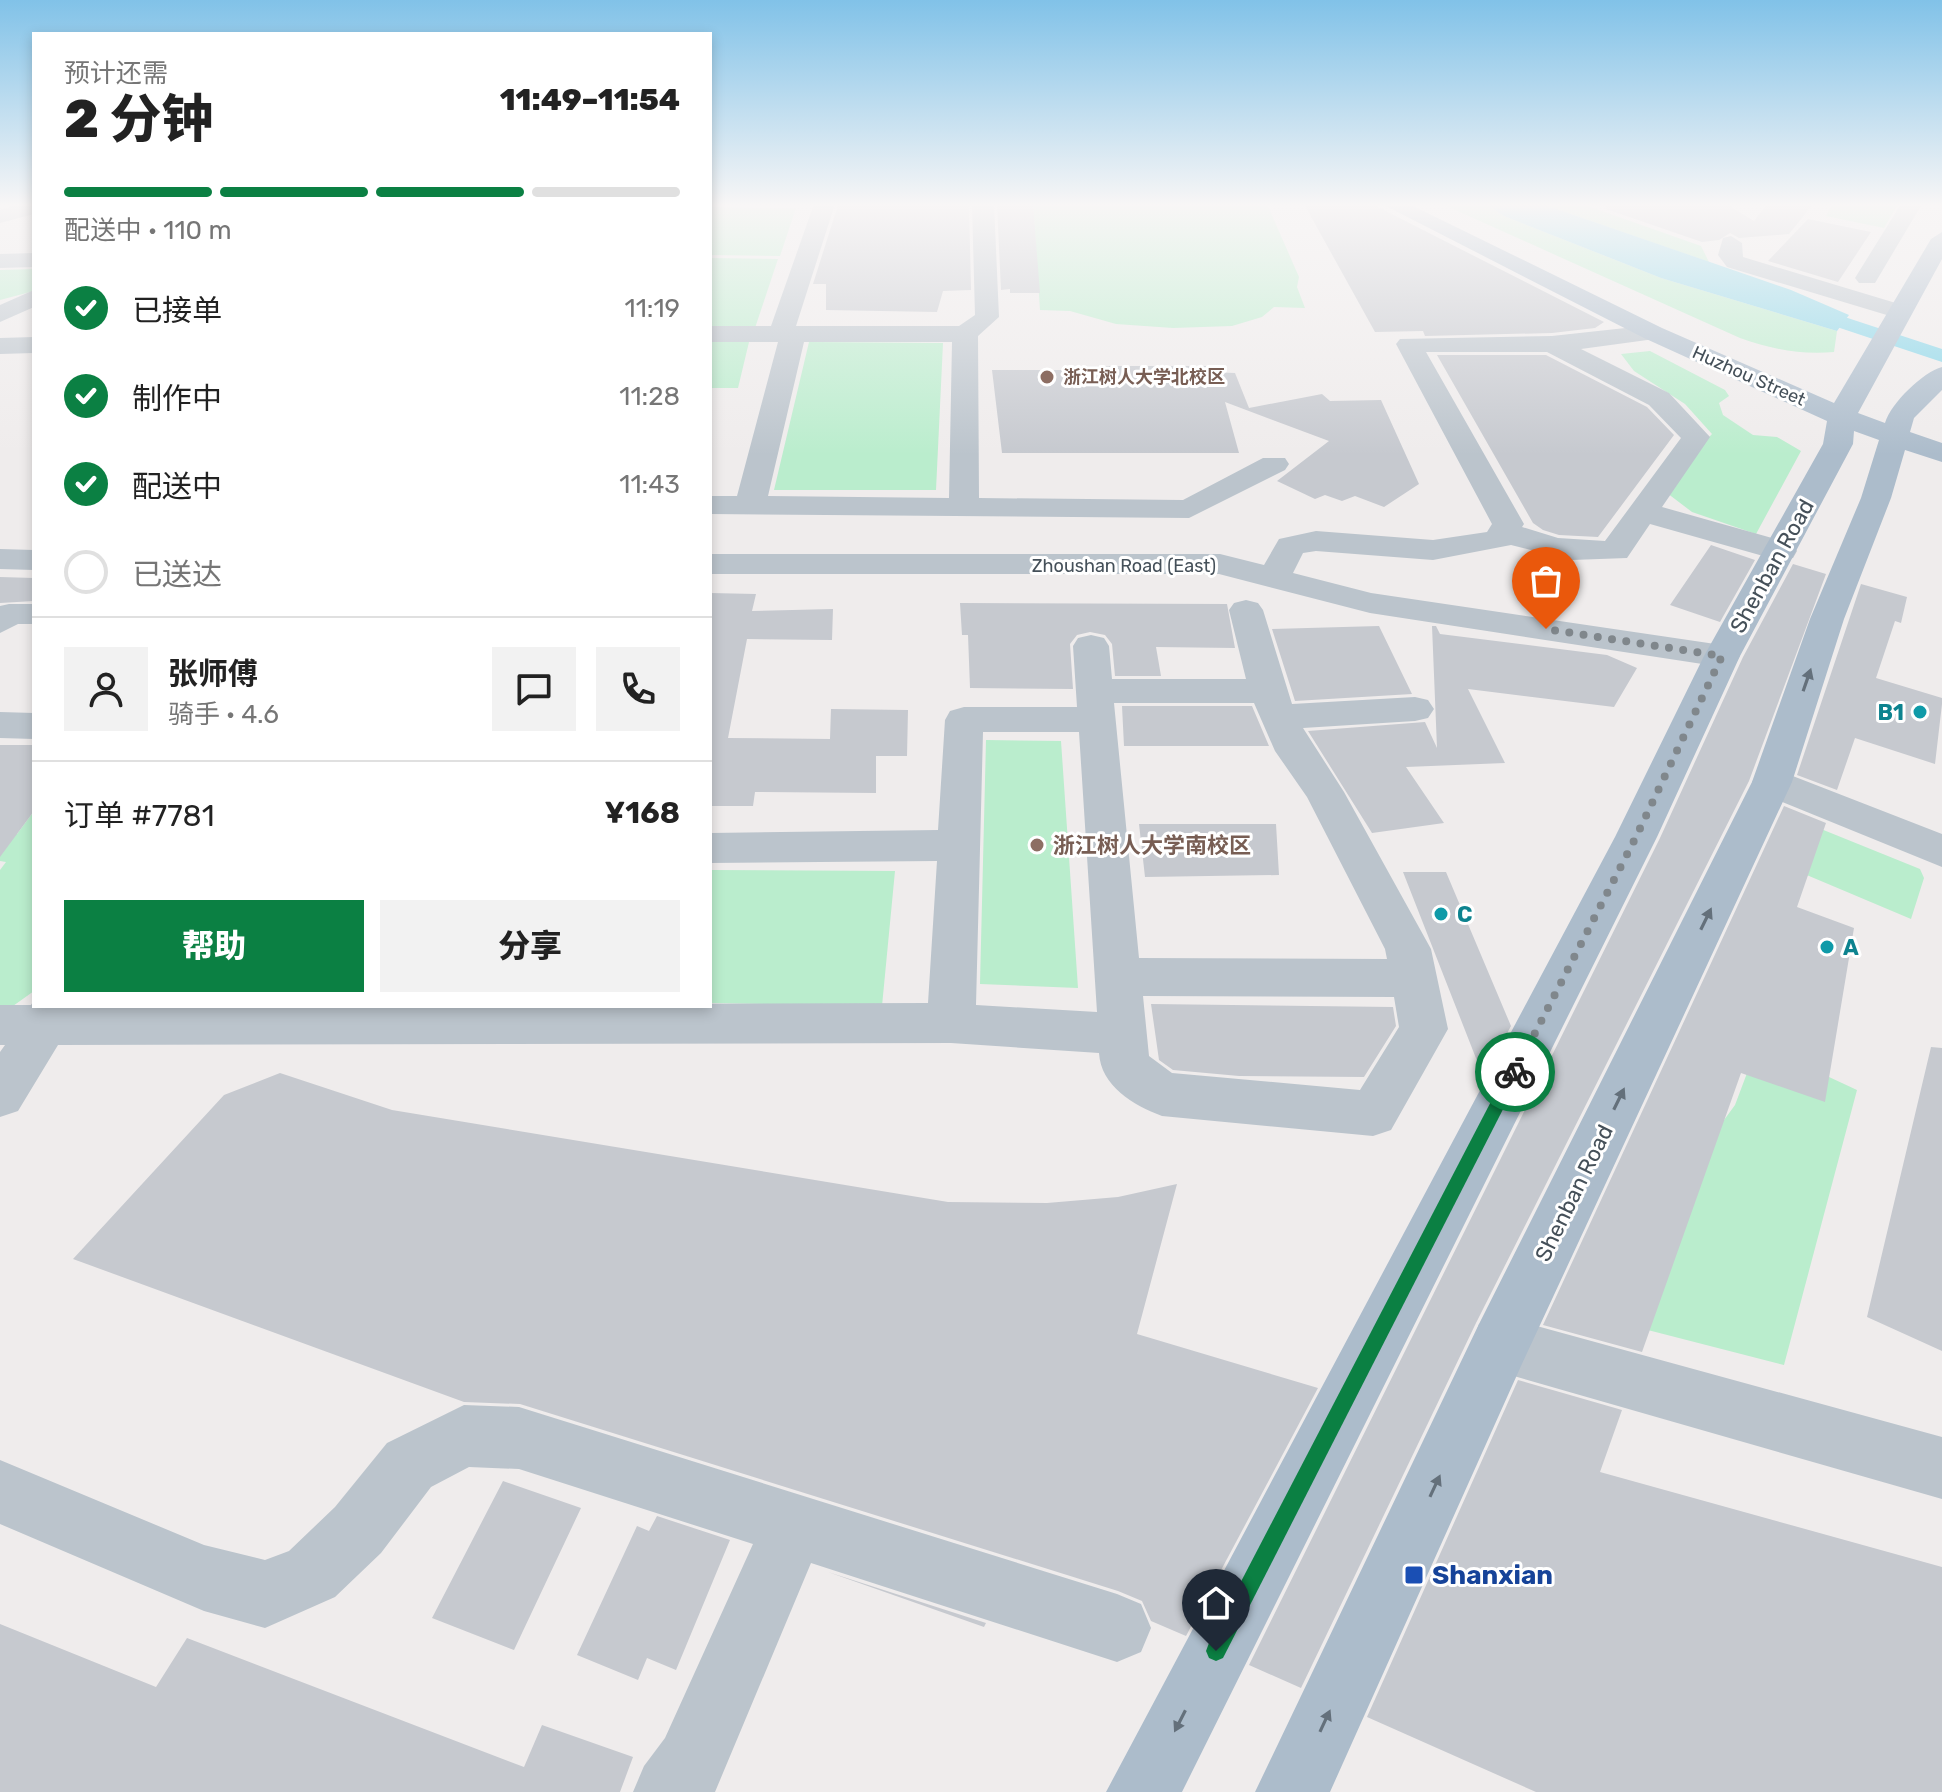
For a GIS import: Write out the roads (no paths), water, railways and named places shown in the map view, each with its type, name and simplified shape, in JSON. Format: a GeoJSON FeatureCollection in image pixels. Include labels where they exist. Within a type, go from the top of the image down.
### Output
{"type":"FeatureCollection","features":[{"type":"Feature","properties":{"kind":"main road","name":"Huzhou Street"},"geometry":{"type":"LineString","coordinates":[[1561,288],[1653,333],[1896,428]]}},
{"type":"Feature","properties":{"kind":"main road","name":"Huzhou Street"},"geometry":{"type":"LineString","coordinates":[[1602,288],[1846,407]]}},
{"type":"Feature","properties":{"kind":"main road","name":"Shenban Road"},"geometry":{"type":"LineString","coordinates":[[1143,1792],[1636,837],[1722,656],[1838,444],[1846,407],[1877,347],[1914,288]]}},
{"type":"Feature","properties":{"kind":"main road","name":"Shenban Road"},"geometry":{"type":"LineString","coordinates":[[1292,1792],[1500,1345],[1772,782],[1827,619],[1876,498],[1896,428],[1942,375]]}},
{"type":"Feature","properties":{"kind":"main road"},"geometry":{"type":"LineString","coordinates":[[1896,428],[1942,433]]}},
{"type":"Feature","properties":{"kind":"main road"},"geometry":{"type":"LineString","coordinates":[[1896,428],[1942,453]]}},
{"type":"Feature","properties":{"kind":"street"},"geometry":{"type":"LineString","coordinates":[[769,564],[764,505],[787,334],[801,288]]}},
{"type":"Feature","properties":{"kind":"street"},"geometry":{"type":"LineString","coordinates":[[712,334],[965,334],[987,317],[986,288]]}},
{"type":"Feature","properties":{"kind":"street"},"geometry":{"type":"LineString","coordinates":[[1812,288],[1897,316]]}},
{"type":"Feature","properties":{"kind":"street"},"geometry":{"type":"LineString","coordinates":[[3,310],[32,298]]}},
{"type":"Feature","properties":{"kind":"street"},"geometry":{"type":"LineString","coordinates":[[1273,580],[1290,546],[1316,541],[1433,550],[1499,540],[1508,524],[1409,344],[1552,344],[1653,333]]}},
{"type":"Feature","properties":{"kind":"street"},"geometry":{"type":"LineString","coordinates":[[964,491],[965,334]]}},
{"type":"Feature","properties":{"kind":"street"},"geometry":{"type":"LineString","coordinates":[[1504,531],[1532,544],[1578,553],[1615,551],[1696,437],[1659,399],[1552,344]]}},
{"type":"Feature","properties":{"kind":"street"},"geometry":{"type":"LineString","coordinates":[[0,346],[32,345]]}},
{"type":"Feature","properties":{"kind":"street"},"geometry":{"type":"LineString","coordinates":[[1896,428],[1942,463]]}},
{"type":"Feature","properties":{"kind":"street"},"geometry":{"type":"LineString","coordinates":[[712,505],[764,505],[964,491],[1189,509],[1274,464]]}},
{"type":"Feature","properties":{"kind":"street"},"geometry":{"type":"LineString","coordinates":[[964,491],[995,477]]}},
{"type":"Feature","properties":{"kind":"street"},"geometry":{"type":"LineString","coordinates":[[1183,479],[1245,479]]}},
{"type":"Feature","properties":{"kind":"street"},"geometry":{"type":"LineString","coordinates":[[1644,512],[1781,551]]}},
{"type":"Feature","properties":{"kind":"street"},"geometry":{"type":"LineString","coordinates":[[0,559],[32,560]]}},
{"type":"Feature","properties":{"kind":"street","name":"Zhoushan Road (East)"},"geometry":{"type":"LineString","coordinates":[[712,564],[1220,564],[1370,603],[1722,656]]}},
{"type":"Feature","properties":{"kind":"street"},"geometry":{"type":"LineString","coordinates":[[1091,646],[1125,1067],[1162,1094],[1373,1114],[1424,1029],[1408,949],[1273,704],[1246,610]]}},
{"type":"Feature","properties":{"kind":"street"},"geometry":{"type":"LineString","coordinates":[[0,623],[9,614],[32,614]]}},
{"type":"Feature","properties":{"kind":"street"},"geometry":{"type":"LineString","coordinates":[[951,1023],[964,720],[1096,705],[1273,704],[1415,709]]}},
{"type":"Feature","properties":{"kind":"street"},"geometry":{"type":"LineString","coordinates":[[1772,782],[1942,851]]}},
{"type":"Feature","properties":{"kind":"street"},"geometry":{"type":"LineString","coordinates":[[712,848],[958,845]]}},
{"type":"Feature","properties":{"kind":"street"},"geometry":{"type":"LineString","coordinates":[[1116,977],[1414,978]]}},
{"type":"Feature","properties":{"kind":"street"},"geometry":{"type":"LineString","coordinates":[[0,1095],[33,1018],[502,1014],[951,1023],[1120,1034]]}},
{"type":"Feature","properties":{"kind":"street"},"geometry":{"type":"LineString","coordinates":[[1500,1345],[1942,1468]]}},
{"type":"Feature","properties":{"kind":"street"},"geometry":{"type":"LineString","coordinates":[[0,1492],[204,1578],[265,1594],[312,1574],[358,1530],[409,1465],[464,1436],[519,1438],[1117,1628]]}},
{"type":"Feature","properties":{"kind":"street"},"geometry":{"type":"LineString","coordinates":[[670,1792],[691,1764],[794,1526]]}},
{"type":"Feature","properties":{"kind":"water"},"geometry":{"type":"Polygon","coordinates":[[[1693,288],[1784,288],[1849,315],[1837,331],[1693,288]]]}},
{"type":"Feature","properties":{"kind":"waterway"},"geometry":{"type":"LineString","coordinates":[[1799,308],[1942,356]]}},
{"type":"Feature","properties":{"kind":"place","name":"浙江树人大学北校区"},"geometry":{"type":"Point","coordinates":[1047,377]}},
{"type":"Feature","properties":{"kind":"place","name":"B1"},"geometry":{"type":"Point","coordinates":[1920,712]}},
{"type":"Feature","properties":{"kind":"place","name":"浙江树人大学南校区"},"geometry":{"type":"Point","coordinates":[1037,845]}},
{"type":"Feature","properties":{"kind":"place","name":"C"},"geometry":{"type":"Point","coordinates":[1441,914]}},
{"type":"Feature","properties":{"kind":"place","name":"A"},"geometry":{"type":"Point","coordinates":[1827,947]}},
{"type":"Feature","properties":{"kind":"place","name":"Shanxian"},"geometry":{"type":"Point","coordinates":[1414,1575]}}]}
